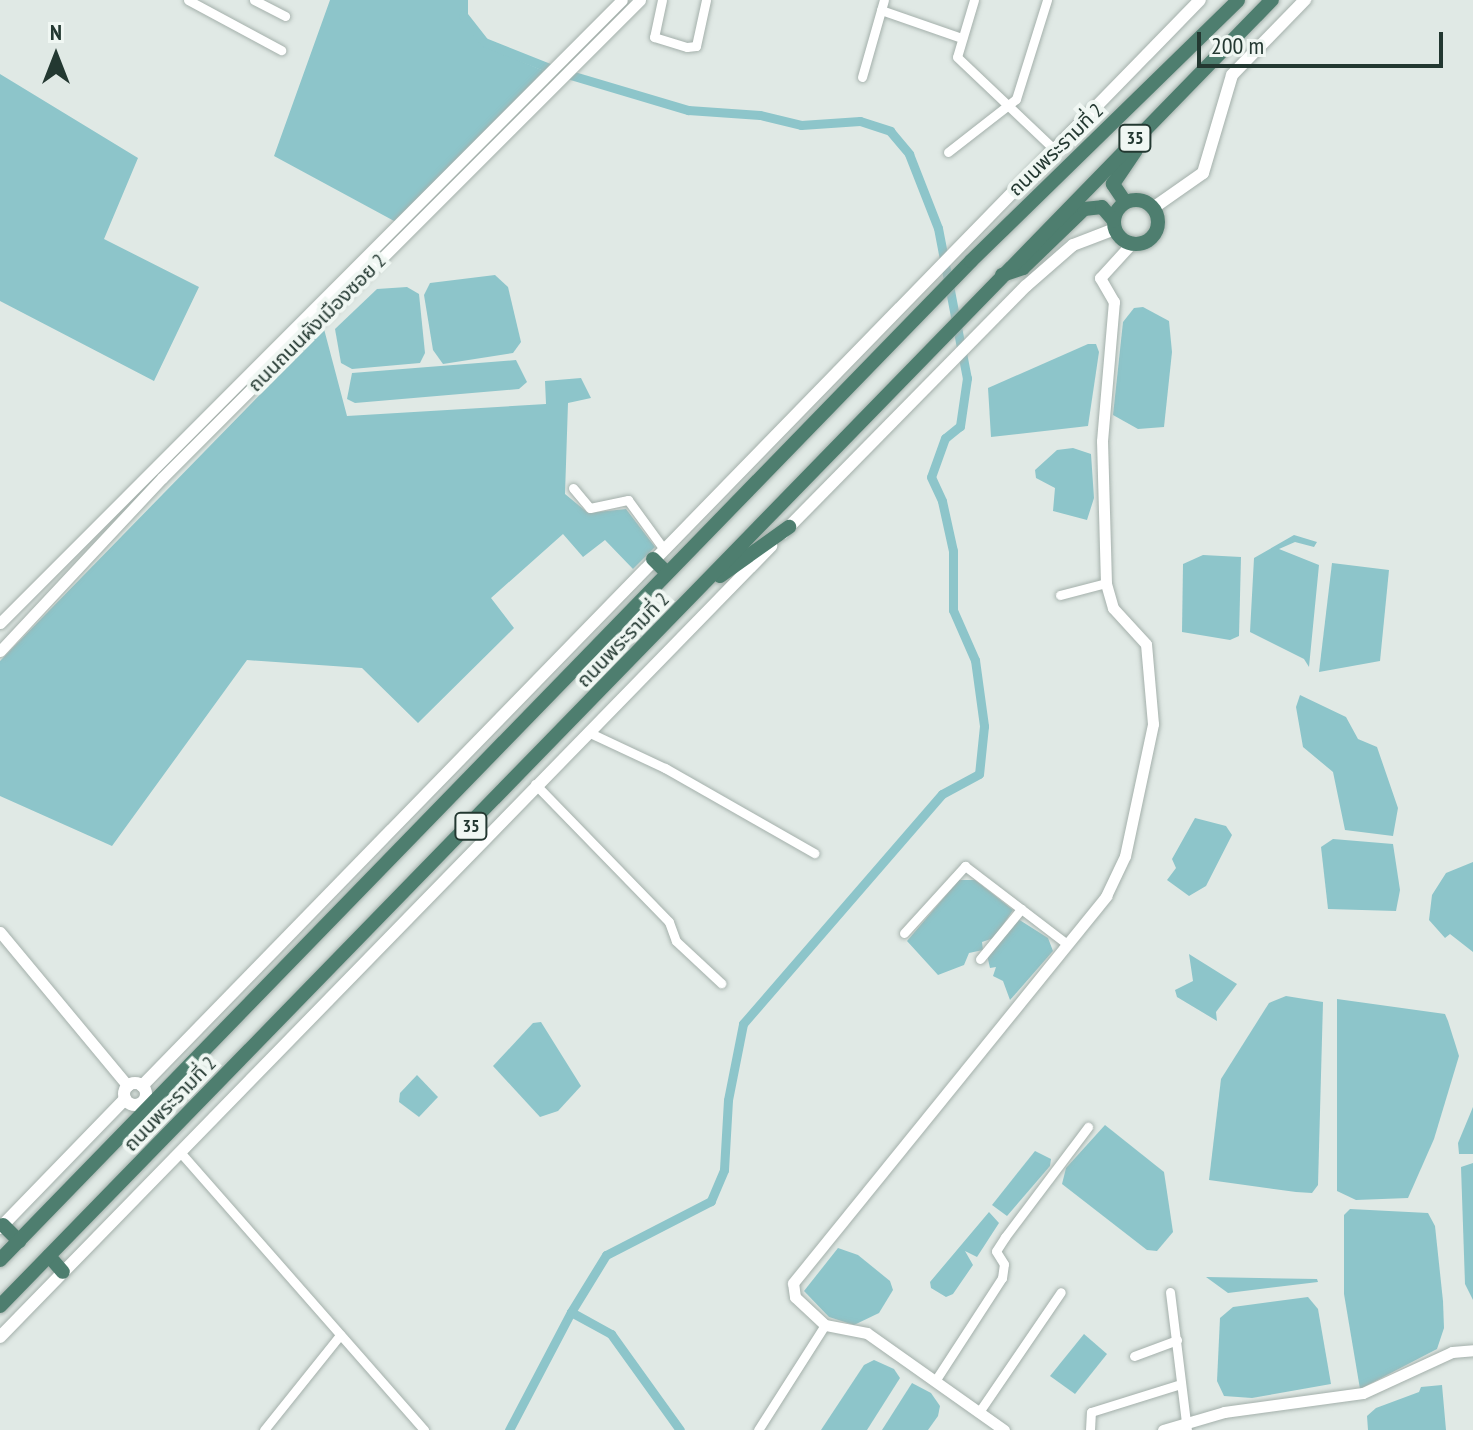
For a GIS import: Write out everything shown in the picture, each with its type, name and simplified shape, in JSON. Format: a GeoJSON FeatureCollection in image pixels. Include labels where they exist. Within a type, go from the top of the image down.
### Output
{"type":"FeatureCollection","features":[{"type":"Feature","properties":{"kind":"highway"},"geometry":{"type":"LineString","coordinates":[[1202,35],[1229,0]]}},
{"type":"Feature","properties":{"kind":"highway","name":"ถนนพระรามที่ 2"},"geometry":{"type":"LineString","coordinates":[[0,1260],[146,1097],[667,573],[971,261],[1238,0]]}},
{"type":"Feature","properties":{"kind":"highway","name":"ถนนพระรามที่ 2"},"geometry":{"type":"LineString","coordinates":[[0,1306],[1267,2]]}},
{"type":"Feature","properties":{"kind":"highway"},"geometry":{"type":"LineString","coordinates":[[1125,202],[1113,184],[1125,162],[1173,111],[1200,73]]}},
{"type":"Feature","properties":{"kind":"highway"},"geometry":{"type":"LineString","coordinates":[[998,277],[1023,268],[1084,209],[1102,207],[1132,243],[1147,241],[1157,230],[1153,208],[1140,200],[1125,202]]}},
{"type":"Feature","properties":{"kind":"highway"},"geometry":{"type":"LineString","coordinates":[[1114,225],[1125,202]]}},
{"type":"Feature","properties":{"kind":"highway"},"geometry":{"type":"LineString","coordinates":[[691,597],[789,527]]}},
{"type":"Feature","properties":{"kind":"highway"},"geometry":{"type":"LineString","coordinates":[[658,553],[667,573]]}},
{"type":"Feature","properties":{"kind":"highway"},"geometry":{"type":"LineString","coordinates":[[1,1226],[19,1241]]}},
{"type":"Feature","properties":{"kind":"highway"},"geometry":{"type":"LineString","coordinates":[[49,1256],[63,1272]]}},
{"type":"Feature","properties":{"kind":"main road","name":"ถนนพระรามที่ 2"},"geometry":{"type":"LineString","coordinates":[[146,1097],[658,553],[966,243],[1200,0]]}},
{"type":"Feature","properties":{"kind":"main road"},"geometry":{"type":"LineString","coordinates":[[1153,208],[1203,173],[1232,75],[1305,0]]}},
{"type":"Feature","properties":{"kind":"main road","name":"ถนนพระรามที่ 2"},"geometry":{"type":"LineString","coordinates":[[0,1337],[535,784],[976,335],[1073,245],[1114,225]]}},
{"type":"Feature","properties":{"kind":"main road","name":"ถนนพระรามที่ 2"},"geometry":{"type":"LineString","coordinates":[[1,1226],[127,1093]]}},
{"type":"Feature","properties":{"kind":"main road"},"geometry":{"type":"LineString","coordinates":[[127,1093],[138,1105],[146,1097]]}},
{"type":"Feature","properties":{"kind":"main road"},"geometry":{"type":"LineString","coordinates":[[127,1093],[146,1097]]}},
{"type":"Feature","properties":{"kind":"street"},"geometry":{"type":"LineString","coordinates":[[188,0],[281,50]]}},
{"type":"Feature","properties":{"kind":"street"},"geometry":{"type":"LineString","coordinates":[[254,0],[285,16]]}},
{"type":"Feature","properties":{"kind":"street","name":"ถนนถนนผังเมืองซอย 2"},"geometry":{"type":"LineString","coordinates":[[0,651],[126,506],[622,0]]}},
{"type":"Feature","properties":{"kind":"street","name":"ถนนถนนผังเมืองซอย 2"},"geometry":{"type":"LineString","coordinates":[[0,623],[126,506],[545,97],[640,0]]}},
{"type":"Feature","properties":{"kind":"street"},"geometry":{"type":"LineString","coordinates":[[662,0],[654,37],[687,47],[696,46],[706,0]]}},
{"type":"Feature","properties":{"kind":"street"},"geometry":{"type":"LineString","coordinates":[[974,0],[957,57],[1055,150]]}},
{"type":"Feature","properties":{"kind":"street"},"geometry":{"type":"LineString","coordinates":[[948,152],[1007,105],[1022,83],[1047,0]]}},
{"type":"Feature","properties":{"kind":"street"},"geometry":{"type":"LineString","coordinates":[[862,77],[882,5],[962,38]]}},
{"type":"Feature","properties":{"kind":"street"},"geometry":{"type":"LineString","coordinates":[[1004,1430],[867,1333],[825,1325],[795,1297],[793,1283],[1106,896],[1125,856],[1153,724],[1146,644],[1113,608],[1106,583],[1102,441],[1114,302],[1100,278],[1132,243]]}},
{"type":"Feature","properties":{"kind":"street"},"geometry":{"type":"LineString","coordinates":[[573,488],[590,508],[628,500],[658,553]]}},
{"type":"Feature","properties":{"kind":"street"},"geometry":{"type":"LineString","coordinates":[[1060,595],[1106,583]]}},
{"type":"Feature","properties":{"kind":"street"},"geometry":{"type":"LineString","coordinates":[[588,732],[665,768],[814,853]]}},
{"type":"Feature","properties":{"kind":"street"},"geometry":{"type":"LineString","coordinates":[[535,784],[669,922],[676,941],[721,983]]}},
{"type":"Feature","properties":{"kind":"street"},"geometry":{"type":"LineString","coordinates":[[904,933],[965,866],[1067,944]]}},
{"type":"Feature","properties":{"kind":"street"},"geometry":{"type":"LineString","coordinates":[[980,959],[1021,909]]}},
{"type":"Feature","properties":{"kind":"street"},"geometry":{"type":"LineString","coordinates":[[0,932],[127,1093]]}},
{"type":"Feature","properties":{"kind":"street"},"geometry":{"type":"LineString","coordinates":[[935,1381],[1002,1278],[1004,1264],[996,1251],[1088,1127]]}},
{"type":"Feature","properties":{"kind":"street"},"geometry":{"type":"LineString","coordinates":[[180,1152],[424,1430]]}},
{"type":"Feature","properties":{"kind":"street"},"geometry":{"type":"LineString","coordinates":[[979,1412],[1061,1292]]}},
{"type":"Feature","properties":{"kind":"street"},"geometry":{"type":"LineString","coordinates":[[1170,1292],[1187,1426]]}},
{"type":"Feature","properties":{"kind":"street"},"geometry":{"type":"LineString","coordinates":[[758,1430],[825,1325]]}},
{"type":"Feature","properties":{"kind":"street"},"geometry":{"type":"LineString","coordinates":[[264,1430],[340,1335]]}},
{"type":"Feature","properties":{"kind":"street"},"geometry":{"type":"LineString","coordinates":[[1134,1356],[1177,1340]]}},
{"type":"Feature","properties":{"kind":"street"},"geometry":{"type":"LineString","coordinates":[[1163,1430],[1363,1393],[1452,1352],[1473,1350]]}},
{"type":"Feature","properties":{"kind":"street"},"geometry":{"type":"LineString","coordinates":[[1090,1430],[1091,1412],[1181,1384]]}},
{"type":"Feature","properties":{"kind":"water"},"geometry":{"type":"Polygon","coordinates":[[[330,0],[459,0],[460,15],[485,46],[544,71],[396,222],[274,156],[330,0]]]}},
{"type":"Feature","properties":{"kind":"water"},"geometry":{"type":"Polygon","coordinates":[[[0,74],[138,158],[104,239],[199,287],[154,381],[0,301],[0,74]]]}},
{"type":"Feature","properties":{"kind":"water"},"geometry":{"type":"Polygon","coordinates":[[[495,275],[508,287],[521,342],[513,353],[443,364],[433,350],[424,295],[430,283],[495,275]]]}},
{"type":"Feature","properties":{"kind":"water"},"geometry":{"type":"Polygon","coordinates":[[[407,287],[419,294],[425,353],[420,363],[352,369],[341,363],[335,329],[377,289],[407,287]]]}},
{"type":"Feature","properties":{"kind":"water"},"geometry":{"type":"Polygon","coordinates":[[[1143,307],[1169,321],[1172,352],[1164,427],[1138,429],[1113,415],[1123,322],[1134,308],[1143,307]]]}},
{"type":"Feature","properties":{"kind":"water"},"geometry":{"type":"Polygon","coordinates":[[[324,329],[347,416],[546,404],[545,381],[581,378],[591,398],[568,403],[565,494],[588,513],[626,509],[655,547],[633,569],[605,540],[583,557],[563,534],[491,598],[514,628],[418,723],[362,668],[247,660],[112,846],[0,796],[0,661],[324,329]]]}},
{"type":"Feature","properties":{"kind":"water"},"geometry":{"type":"Polygon","coordinates":[[[1088,344],[1096,344],[1099,352],[1088,426],[991,437],[988,388],[1088,344]]]}},
{"type":"Feature","properties":{"kind":"water"},"geometry":{"type":"Polygon","coordinates":[[[516,360],[527,382],[519,389],[355,403],[347,399],[352,373],[516,360]]]}},
{"type":"Feature","properties":{"kind":"water"},"geometry":{"type":"Polygon","coordinates":[[[1073,448],[1091,454],[1094,498],[1087,520],[1053,511],[1055,488],[1036,478],[1035,470],[1057,450],[1073,448]]]}},
{"type":"Feature","properties":{"kind":"water"},"geometry":{"type":"Polygon","coordinates":[[[1294,535],[1317,542],[1314,547],[1295,542],[1279,549],[1319,565],[1309,667],[1304,659],[1250,632],[1254,558],[1294,535]]]}},
{"type":"Feature","properties":{"kind":"water"},"geometry":{"type":"Polygon","coordinates":[[[1203,555],[1241,557],[1239,636],[1230,640],[1182,632],[1183,564],[1203,555]]]}},
{"type":"Feature","properties":{"kind":"water"},"geometry":{"type":"Polygon","coordinates":[[[1332,563],[1389,570],[1380,661],[1319,672],[1332,563]]]}},
{"type":"Feature","properties":{"kind":"water"},"geometry":{"type":"Polygon","coordinates":[[[1300,695],[1346,717],[1358,739],[1377,747],[1398,808],[1393,836],[1345,830],[1333,772],[1303,747],[1296,707],[1300,695]]]}},
{"type":"Feature","properties":{"kind":"water"},"geometry":{"type":"Polygon","coordinates":[[[1195,818],[1226,826],[1232,835],[1206,886],[1189,896],[1167,880],[1176,868],[1172,859],[1195,818]]]}},
{"type":"Feature","properties":{"kind":"water"},"geometry":{"type":"Polygon","coordinates":[[[1333,839],[1393,844],[1400,890],[1396,911],[1328,909],[1321,847],[1333,839]]]}},
{"type":"Feature","properties":{"kind":"water"},"geometry":{"type":"Polygon","coordinates":[[[1473,862],[1473,952],[1450,934],[1445,938],[1429,920],[1432,895],[1446,873],[1473,862]]]}},
{"type":"Feature","properties":{"kind":"water"},"geometry":{"type":"Polygon","coordinates":[[[959,880],[975,880],[1013,910],[994,938],[982,942],[983,950],[969,953],[964,965],[938,975],[907,941],[959,880]]]}},
{"type":"Feature","properties":{"kind":"water"},"geometry":{"type":"Polygon","coordinates":[[[1018,919],[1048,938],[1053,951],[1010,1000],[1003,981],[993,976],[996,967],[990,968],[987,955],[1018,919]]]}},
{"type":"Feature","properties":{"kind":"water"},"geometry":{"type":"Polygon","coordinates":[[[1189,954],[1237,984],[1216,1012],[1217,1021],[1177,997],[1175,990],[1193,981],[1189,954]]]}},
{"type":"Feature","properties":{"kind":"water"},"geometry":{"type":"Polygon","coordinates":[[[1286,996],[1323,1002],[1318,1185],[1312,1193],[1209,1180],[1221,1079],[1269,1003],[1286,996]]]}},
{"type":"Feature","properties":{"kind":"water"},"geometry":{"type":"Polygon","coordinates":[[[1337,999],[1445,1014],[1448,1021],[1459,1056],[1434,1139],[1408,1198],[1356,1200],[1337,1191],[1337,999]]]}},
{"type":"Feature","properties":{"kind":"water"},"geometry":{"type":"Polygon","coordinates":[[[541,1022],[581,1086],[558,1111],[540,1117],[493,1066],[533,1023],[541,1022]]]}},
{"type":"Feature","properties":{"kind":"water"},"geometry":{"type":"Polygon","coordinates":[[[417,1075],[438,1097],[419,1117],[399,1102],[400,1093],[417,1075]]]}},
{"type":"Feature","properties":{"kind":"water"},"geometry":{"type":"Polygon","coordinates":[[[1473,1107],[1473,1154],[1459,1154],[1458,1143],[1473,1107]]]}},
{"type":"Feature","properties":{"kind":"water"},"geometry":{"type":"Polygon","coordinates":[[[1105,1125],[1164,1172],[1173,1232],[1157,1251],[1147,1250],[1062,1184],[1066,1168],[1105,1125]]]}},
{"type":"Feature","properties":{"kind":"water"},"geometry":{"type":"Polygon","coordinates":[[[1035,1151],[1051,1159],[1050,1166],[1007,1216],[992,1205],[1035,1151]]]}},
{"type":"Feature","properties":{"kind":"water"},"geometry":{"type":"Polygon","coordinates":[[[1473,1163],[1473,1300],[1465,1284],[1461,1167],[1473,1163]]]}},
{"type":"Feature","properties":{"kind":"water"},"geometry":{"type":"Polygon","coordinates":[[[1350,1209],[1428,1213],[1435,1226],[1443,1301],[1444,1328],[1437,1349],[1360,1389],[1344,1294],[1344,1215],[1350,1209]]]}},
{"type":"Feature","properties":{"kind":"water"},"geometry":{"type":"Polygon","coordinates":[[[989,1212],[999,1223],[977,1257],[965,1251],[973,1265],[953,1294],[946,1297],[931,1288],[930,1282],[989,1212]]]}},
{"type":"Feature","properties":{"kind":"water"},"geometry":{"type":"Polygon","coordinates":[[[838,1248],[858,1255],[890,1281],[893,1290],[879,1313],[854,1325],[829,1317],[804,1291],[838,1248]]]}},
{"type":"Feature","properties":{"kind":"water"},"geometry":{"type":"Polygon","coordinates":[[[1206,1277],[1317,1279],[1318,1282],[1228,1293],[1206,1277]]]}},
{"type":"Feature","properties":{"kind":"water"},"geometry":{"type":"Polygon","coordinates":[[[1308,1297],[1318,1309],[1331,1384],[1252,1398],[1224,1396],[1217,1381],[1220,1318],[1233,1307],[1308,1297]]]}},
{"type":"Feature","properties":{"kind":"water"},"geometry":{"type":"Polygon","coordinates":[[[1084,1334],[1107,1354],[1075,1394],[1050,1376],[1084,1334]]]}},
{"type":"Feature","properties":{"kind":"water"},"geometry":{"type":"Polygon","coordinates":[[[874,1360],[894,1369],[900,1378],[867,1430],[821,1430],[864,1365],[874,1360]]]}},
{"type":"Feature","properties":{"kind":"water"},"geometry":{"type":"Polygon","coordinates":[[[912,1383],[931,1393],[940,1406],[938,1416],[928,1430],[882,1430],[912,1383]]]}},
{"type":"Feature","properties":{"kind":"water"},"geometry":{"type":"Polygon","coordinates":[[[1442,1385],[1446,1430],[1368,1430],[1367,1416],[1376,1408],[1419,1392],[1421,1387],[1442,1385]]]}},
{"type":"Feature","properties":{"kind":"waterway"},"geometry":{"type":"LineString","coordinates":[[463,0],[463,15],[484,42],[557,71],[688,110],[760,115],[801,125],[860,121],[890,131],[909,154],[938,228],[967,378],[960,426],[945,438],[931,477],[942,501],[953,551],[953,610],[975,660],[984,726],[979,774],[942,794],[743,1024],[728,1100],[724,1170],[711,1201],[606,1255],[571,1312]]}},
{"type":"Feature","properties":{"kind":"waterway"},"geometry":{"type":"LineString","coordinates":[[509,1430],[571,1312],[611,1334],[680,1430]]}}]}
